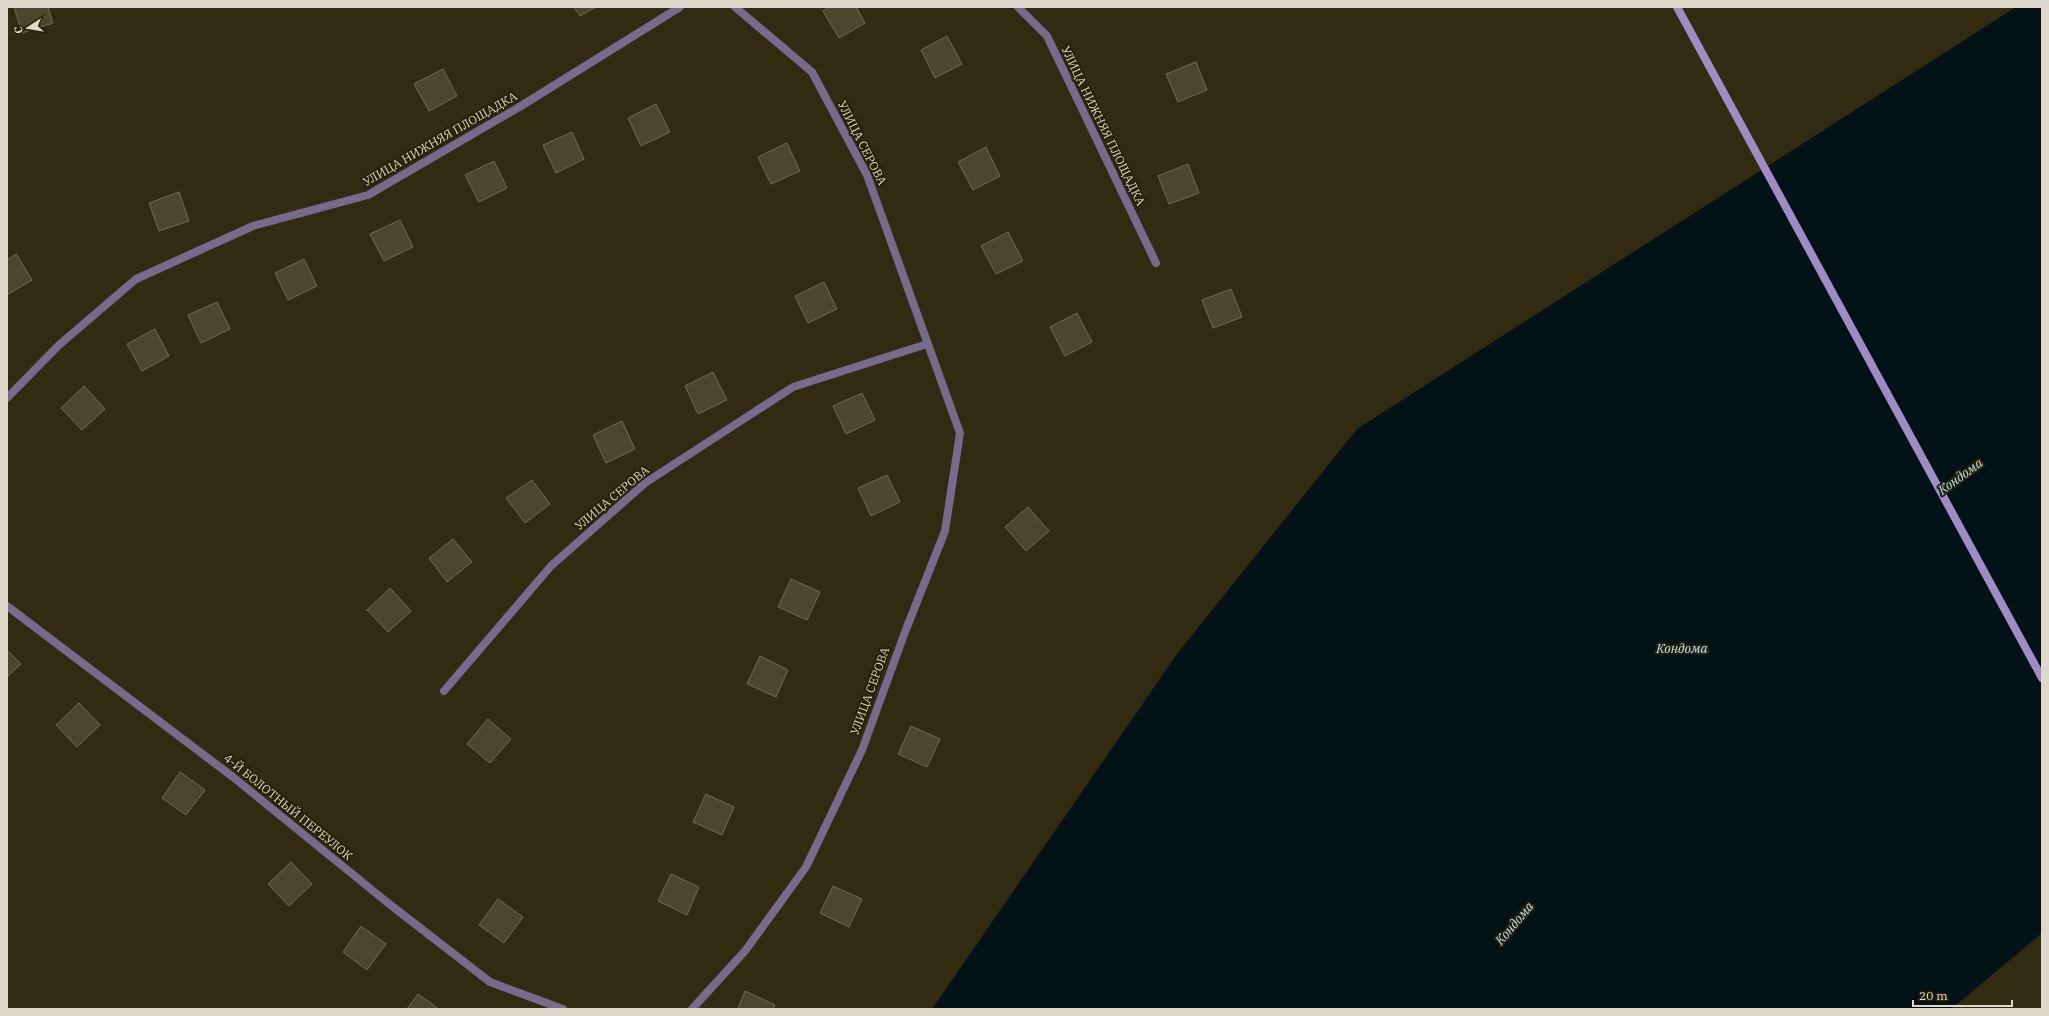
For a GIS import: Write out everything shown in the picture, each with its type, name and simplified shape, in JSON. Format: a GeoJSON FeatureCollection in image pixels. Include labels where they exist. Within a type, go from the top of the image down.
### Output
{"type":"FeatureCollection","features":[{"type":"Feature","properties":{"kind":"main road"},"geometry":{"type":"LineString","coordinates":[[1677,7],[2042,678]]}},
{"type":"Feature","properties":{"kind":"street","name":"УЛИЦА НИЖНЯЯ ПЛОЩАДКА"},"geometry":{"type":"LineString","coordinates":[[7,398],[59,345],[136,279],[253,226],[368,195],[521,106],[680,7]]}},
{"type":"Feature","properties":{"kind":"street","name":"УЛИЦА СЕРОВА"},"geometry":{"type":"LineString","coordinates":[[692,1009],[745,951],[806,867],[862,750],[905,632],[945,531],[960,433],[867,175],[812,72],[735,7]]}},
{"type":"Feature","properties":{"kind":"street","name":"УЛИЦА НИЖНЯЯ ПЛОЩАДКА"},"geometry":{"type":"LineString","coordinates":[[1018,7],[1047,36],[1156,263]]}},
{"type":"Feature","properties":{"kind":"street","name":"УЛИЦА СЕРОВА"},"geometry":{"type":"LineString","coordinates":[[444,691],[551,566],[645,483],[793,388],[927,344]]}},
{"type":"Feature","properties":{"kind":"street","name":"4-Й БОЛОТНЫЙ ПЕРЕУЛОК"},"geometry":{"type":"LineString","coordinates":[[7,606],[234,777],[388,903],[490,982],[563,1009]]}},
{"type":"Feature","properties":{"kind":"water","name":"Кондома"},"geometry":{"type":"Polygon","coordinates":[[[2016,7],[2042,7],[2042,933],[1951,1009],[932,1009],[1177,654],[1357,429],[2016,7]]]}},
{"type":"Feature","properties":{"kind":"building"},"geometry":{"type":"Polygon","coordinates":[[[14,7],[48,7],[53,23],[22,33],[14,7]]]}},
{"type":"Feature","properties":{"kind":"building"},"geometry":{"type":"Polygon","coordinates":[[[574,7],[596,7],[580,16],[574,7]]]}},
{"type":"Feature","properties":{"kind":"building"},"geometry":{"type":"Polygon","coordinates":[[[829,7],[856,7],[865,23],[839,38],[823,11],[829,7]]]}},
{"type":"Feature","properties":{"kind":"building"},"geometry":{"type":"Polygon","coordinates":[[[947,36],[962,64],[935,78],[921,50],[947,36]]]}},
{"type":"Feature","properties":{"kind":"building"},"geometry":{"type":"Polygon","coordinates":[[[1196,62],[1207,90],[1178,102],[1166,74],[1196,62]]]}},
{"type":"Feature","properties":{"kind":"building"},"geometry":{"type":"Polygon","coordinates":[[[443,69],[457,96],[429,111],[414,84],[443,69]]]}},
{"type":"Feature","properties":{"kind":"building"},"geometry":{"type":"Polygon","coordinates":[[[656,104],[670,132],[641,146],[628,118],[656,104]]]}},
{"type":"Feature","properties":{"kind":"building"},"geometry":{"type":"Polygon","coordinates":[[[572,132],[584,159],[556,173],[543,145],[572,132]]]}},
{"type":"Feature","properties":{"kind":"building"},"geometry":{"type":"Polygon","coordinates":[[[787,143],[800,171],[771,184],[758,157],[787,143]]]}},
{"type":"Feature","properties":{"kind":"building"},"geometry":{"type":"Polygon","coordinates":[[[986,147],[1000,176],[973,190],[958,162],[986,147]]]}},
{"type":"Feature","properties":{"kind":"building"},"geometry":{"type":"Polygon","coordinates":[[[494,161],[507,188],[479,202],[465,175],[494,161]]]}},
{"type":"Feature","properties":{"kind":"building"},"geometry":{"type":"Polygon","coordinates":[[[1188,164],[1199,193],[1169,204],[1158,176],[1188,164]]]}},
{"type":"Feature","properties":{"kind":"building"},"geometry":{"type":"Polygon","coordinates":[[[179,192],[189,221],[159,231],[149,203],[179,192]]]}},
{"type":"Feature","properties":{"kind":"building"},"geometry":{"type":"Polygon","coordinates":[[[400,220],[413,247],[384,261],[370,234],[400,220]]]}},
{"type":"Feature","properties":{"kind":"building"},"geometry":{"type":"Polygon","coordinates":[[[1008,232],[1023,261],[996,274],[981,246],[1008,232]]]}},
{"type":"Feature","properties":{"kind":"building"},"geometry":{"type":"Polygon","coordinates":[[[16,254],[32,280],[7,295],[7,260],[16,254]]]}},
{"type":"Feature","properties":{"kind":"building"},"geometry":{"type":"Polygon","coordinates":[[[304,259],[317,286],[288,300],[275,273],[304,259]]]}},
{"type":"Feature","properties":{"kind":"building"},"geometry":{"type":"Polygon","coordinates":[[[824,282],[837,309],[808,323],[795,296],[824,282]]]}},
{"type":"Feature","properties":{"kind":"building"},"geometry":{"type":"Polygon","coordinates":[[[1231,289],[1242,317],[1213,328],[1202,300],[1231,289]]]}},
{"type":"Feature","properties":{"kind":"building"},"geometry":{"type":"Polygon","coordinates":[[[217,302],[230,329],[201,343],[188,315],[217,302]]]}},
{"type":"Feature","properties":{"kind":"building"},"geometry":{"type":"Polygon","coordinates":[[[1077,313],[1092,342],[1065,356],[1050,327],[1077,313]]]}},
{"type":"Feature","properties":{"kind":"building"},"geometry":{"type":"Polygon","coordinates":[[[155,329],[169,356],[142,371],[127,344],[155,329]]]}},
{"type":"Feature","properties":{"kind":"building"},"geometry":{"type":"Polygon","coordinates":[[[713,372],[727,400],[698,414],[685,386],[713,372]]]}},
{"type":"Feature","properties":{"kind":"building"},"geometry":{"type":"Polygon","coordinates":[[[84,386],[105,409],[82,430],[61,408],[84,386]]]}},
{"type":"Feature","properties":{"kind":"building"},"geometry":{"type":"Polygon","coordinates":[[[862,393],[875,420],[846,434],[833,406],[862,393]]]}},
{"type":"Feature","properties":{"kind":"building"},"geometry":{"type":"Polygon","coordinates":[[[622,421],[635,449],[606,463],[593,435],[622,421]]]}},
{"type":"Feature","properties":{"kind":"building"},"geometry":{"type":"Polygon","coordinates":[[[887,475],[900,502],[871,516],[858,488],[887,475]]]}},
{"type":"Feature","properties":{"kind":"building"},"geometry":{"type":"Polygon","coordinates":[[[532,480],[550,504],[525,523],[506,498],[532,480]]]}},
{"type":"Feature","properties":{"kind":"building"},"geometry":{"type":"Polygon","coordinates":[[[1028,507],[1049,531],[1026,551],[1005,527],[1028,507]]]}},
{"type":"Feature","properties":{"kind":"building"},"geometry":{"type":"Polygon","coordinates":[[[453,539],[472,562],[447,582],[429,558],[453,539]]]}},
{"type":"Feature","properties":{"kind":"building"},"geometry":{"type":"Polygon","coordinates":[[[791,579],[820,592],[807,620],[778,607],[791,579]]]}},
{"type":"Feature","properties":{"kind":"building"},"geometry":{"type":"Polygon","coordinates":[[[390,588],[411,611],[388,632],[367,610],[390,588]]]}},
{"type":"Feature","properties":{"kind":"building"},"geometry":{"type":"Polygon","coordinates":[[[7,650],[21,664],[7,677],[7,650]]]}},
{"type":"Feature","properties":{"kind":"building"},"geometry":{"type":"Polygon","coordinates":[[[760,656],[788,670],[776,697],[747,684],[760,656]]]}},
{"type":"Feature","properties":{"kind":"building"},"geometry":{"type":"Polygon","coordinates":[[[79,703],[100,725],[77,747],[56,725],[79,703]]]}},
{"type":"Feature","properties":{"kind":"building"},"geometry":{"type":"Polygon","coordinates":[[[488,719],[511,739],[490,763],[467,744],[488,719]]]}},
{"type":"Feature","properties":{"kind":"building"},"geometry":{"type":"Polygon","coordinates":[[[911,726],[940,739],[927,767],[898,754],[911,726]]]}},
{"type":"Feature","properties":{"kind":"building"},"geometry":{"type":"Polygon","coordinates":[[[180,772],[205,790],[186,815],[162,798],[180,772]]]}},
{"type":"Feature","properties":{"kind":"building"},"geometry":{"type":"Polygon","coordinates":[[[706,794],[734,807],[722,835],[693,822],[706,794]]]}},
{"type":"Feature","properties":{"kind":"building"},"geometry":{"type":"Polygon","coordinates":[[[291,862],[312,884],[289,906],[268,884],[291,862]]]}},
{"type":"Feature","properties":{"kind":"building"},"geometry":{"type":"Polygon","coordinates":[[[671,874],[699,887],[687,915],[658,901],[671,874]]]}},
{"type":"Feature","properties":{"kind":"building"},"geometry":{"type":"Polygon","coordinates":[[[833,886],[862,899],[849,927],[820,913],[833,886]]]}},
{"type":"Feature","properties":{"kind":"building"},"geometry":{"type":"Polygon","coordinates":[[[498,899],[523,917],[504,943],[479,925],[498,899]]]}},
{"type":"Feature","properties":{"kind":"building"},"geometry":{"type":"Polygon","coordinates":[[[361,926],[386,944],[367,970],[343,952],[361,926]]]}},
{"type":"Feature","properties":{"kind":"building"},"geometry":{"type":"Polygon","coordinates":[[[745,991],[775,1005],[773,1009],[738,1009],[745,991]]]}},
{"type":"Feature","properties":{"kind":"building"},"geometry":{"type":"Polygon","coordinates":[[[418,994],[439,1009],[407,1009],[418,994]]]}}]}
